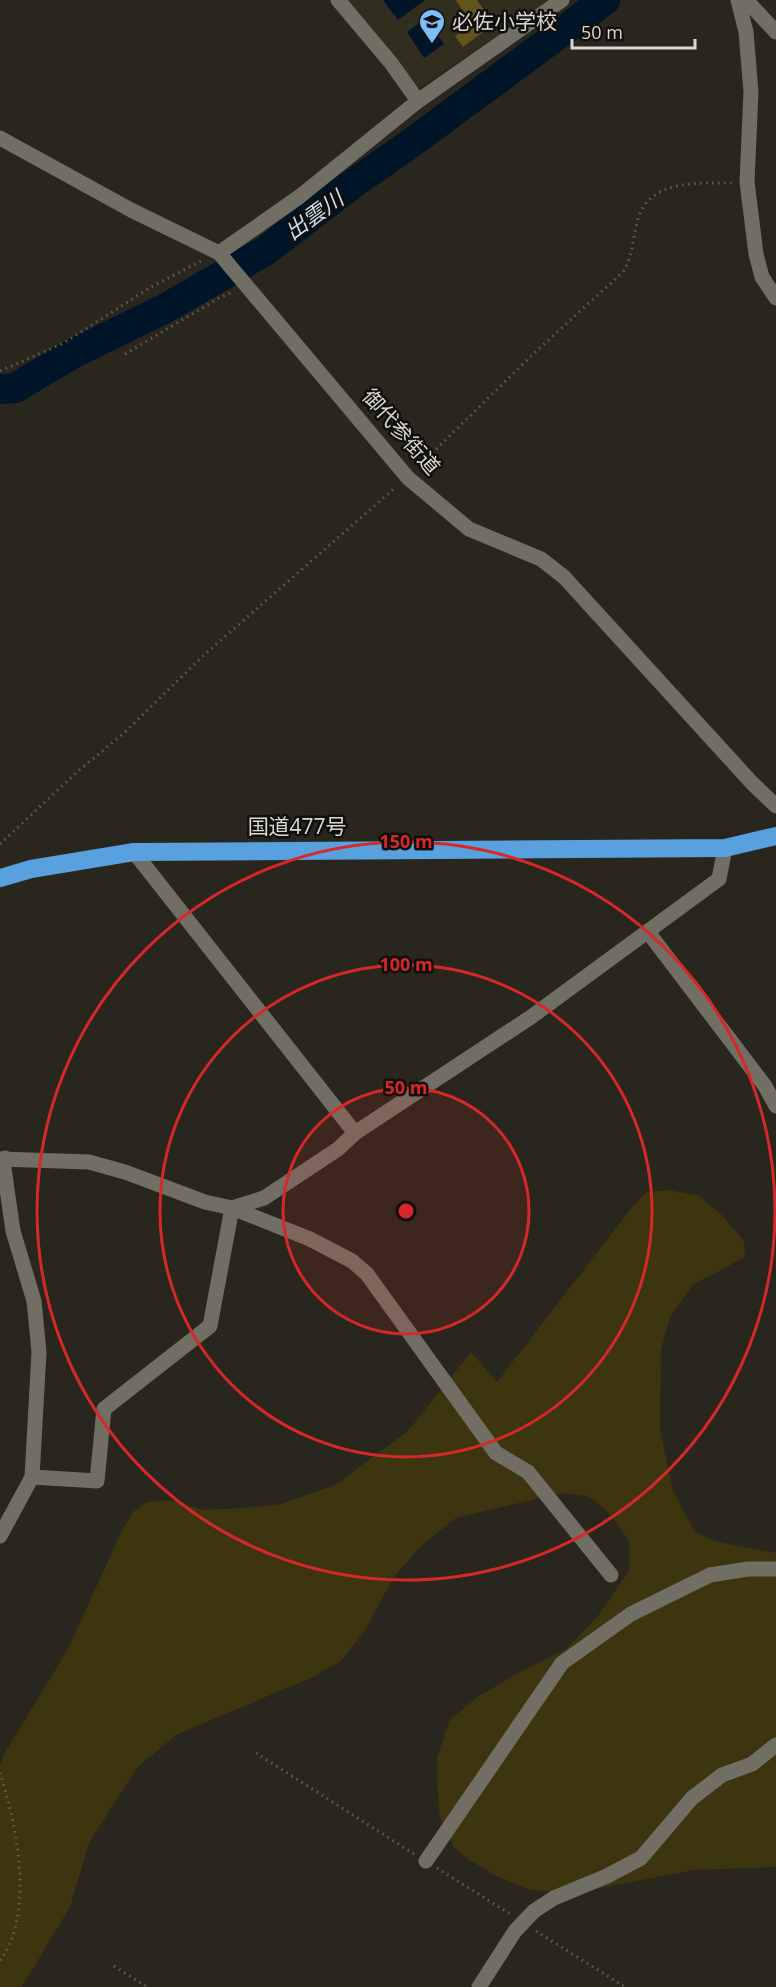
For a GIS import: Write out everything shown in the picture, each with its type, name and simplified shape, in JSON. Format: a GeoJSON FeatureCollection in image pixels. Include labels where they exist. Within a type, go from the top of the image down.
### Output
{"type":"FeatureCollection","features":[{"type":"Feature","properties":{"kind":"highway","name":"国道477号"},"geometry":{"type":"LineString","coordinates":[[0,878],[31,869],[134,852],[725,848],[776,836]]}},
{"type":"Feature","properties":{"kind":"street"},"geometry":{"type":"LineString","coordinates":[[338,0],[391,63],[417,101]]}},
{"type":"Feature","properties":{"kind":"street"},"geometry":{"type":"LineString","coordinates":[[223,257],[417,101],[562,0]]}},
{"type":"Feature","properties":{"kind":"street"},"geometry":{"type":"LineString","coordinates":[[738,0],[746,32],[751,92],[747,182],[756,254],[762,277],[776,298]]}},
{"type":"Feature","properties":{"kind":"street"},"geometry":{"type":"LineString","coordinates":[[746,0],[776,32]]}},
{"type":"Feature","properties":{"kind":"street","name":"御代参街道"},"geometry":{"type":"LineString","coordinates":[[0,138],[131,210],[223,257],[408,478],[469,529],[541,559],[564,576],[752,783],[776,806]]}},
{"type":"Feature","properties":{"kind":"street"},"geometry":{"type":"LineString","coordinates":[[232,1208],[264,1198],[338,1149],[355,1133],[531,1017],[648,932],[719,879],[725,848]]}},
{"type":"Feature","properties":{"kind":"street"},"geometry":{"type":"LineString","coordinates":[[134,852],[355,1133]]}},
{"type":"Feature","properties":{"kind":"street"},"geometry":{"type":"LineString","coordinates":[[648,932],[765,1086],[776,1106]]}},
{"type":"Feature","properties":{"kind":"street"},"geometry":{"type":"LineString","coordinates":[[0,1536],[32,1478],[39,1352],[34,1301],[13,1231],[2,1159],[89,1161],[205,1202],[232,1208],[310,1239],[352,1261],[368,1274],[496,1453],[528,1472],[611,1575]]}},
{"type":"Feature","properties":{"kind":"street"},"geometry":{"type":"LineString","coordinates":[[32,1478],[97,1481],[104,1409],[210,1326],[232,1208]]}},
{"type":"Feature","properties":{"kind":"street"},"geometry":{"type":"LineString","coordinates":[[426,1861],[562,1663],[631,1614],[710,1575],[748,1569],[776,1569]]}},
{"type":"Feature","properties":{"kind":"street"},"geometry":{"type":"LineString","coordinates":[[479,1987],[515,1931],[534,1911],[554,1898],[607,1876],[641,1858],[692,1797],[722,1775],[752,1764],[776,1745]]}},
{"type":"Feature","properties":{"kind":"path"},"geometry":{"type":"LineString","coordinates":[[0,844],[77,771],[123,734],[205,654],[408,478],[529,358],[623,272],[631,260],[638,219],[646,200],[660,191],[687,184],[747,182]]}},
{"type":"Feature","properties":{"kind":"path"},"geometry":{"type":"LineString","coordinates":[[0,371],[64,343],[151,287],[223,257]]}},
{"type":"Feature","properties":{"kind":"path"},"geometry":{"type":"LineString","coordinates":[[125,354],[245,284]]}},
{"type":"Feature","properties":{"kind":"path"},"geometry":{"type":"LineString","coordinates":[[256,1753],[625,1987]]}},
{"type":"Feature","properties":{"kind":"path"},"geometry":{"type":"LineString","coordinates":[[0,1773],[11,1808],[21,1892],[17,1922],[8,1950],[0,1961]]}},
{"type":"Feature","properties":{"kind":"path"},"geometry":{"type":"LineString","coordinates":[[114,1966],[147,1987]]}},
{"type":"Feature","properties":{"kind":"shaded area","name":"必佐小学校"},"geometry":{"type":"Polygon","coordinates":[[[344,0],[549,0],[418,89],[344,0]]]}},
{"type":"Feature","properties":{"kind":"shaded area"},"geometry":{"type":"Polygon","coordinates":[[[669,1190],[699,1196],[721,1214],[744,1241],[745,1257],[693,1285],[670,1317],[661,1351],[660,1430],[673,1490],[694,1531],[714,1541],[776,1553],[776,1867],[695,1870],[567,1894],[527,1889],[496,1876],[454,1848],[440,1817],[437,1785],[437,1758],[449,1721],[476,1698],[516,1674],[566,1649],[598,1616],[629,1570],[629,1541],[610,1514],[588,1496],[562,1493],[456,1518],[423,1544],[394,1577],[364,1632],[341,1661],[313,1677],[176,1735],[137,1768],[89,1843],[70,1907],[22,1987],[0,1987],[0,1766],[4,1754],[68,1649],[123,1528],[134,1511],[147,1502],[169,1500],[203,1510],[281,1504],[335,1485],[408,1431],[471,1352],[497,1382],[646,1192],[669,1190]]]}},
{"type":"Feature","properties":{"kind":"water"},"geometry":{"type":"Polygon","coordinates":[[[383,0],[425,0],[398,20],[383,0]]]}},
{"type":"Feature","properties":{"kind":"water"},"geometry":{"type":"Polygon","coordinates":[[[426,18],[444,44],[424,58],[407,32],[426,18]]]}},
{"type":"Feature","properties":{"kind":"building"},"geometry":{"type":"Polygon","coordinates":[[[457,0],[477,0],[494,24],[463,47],[455,36],[473,24],[457,0]]]}},
{"type":"Feature","properties":{"kind":"waterway","name":"出雲川"},"geometry":{"type":"LineString","coordinates":[[0,389],[15,388],[74,353],[164,309],[265,251],[351,185],[605,0]]}},
{"type":"Feature","properties":{"kind":"place","name":"必佐小学校"},"geometry":{"type":"Point","coordinates":[432,45]}}]}
